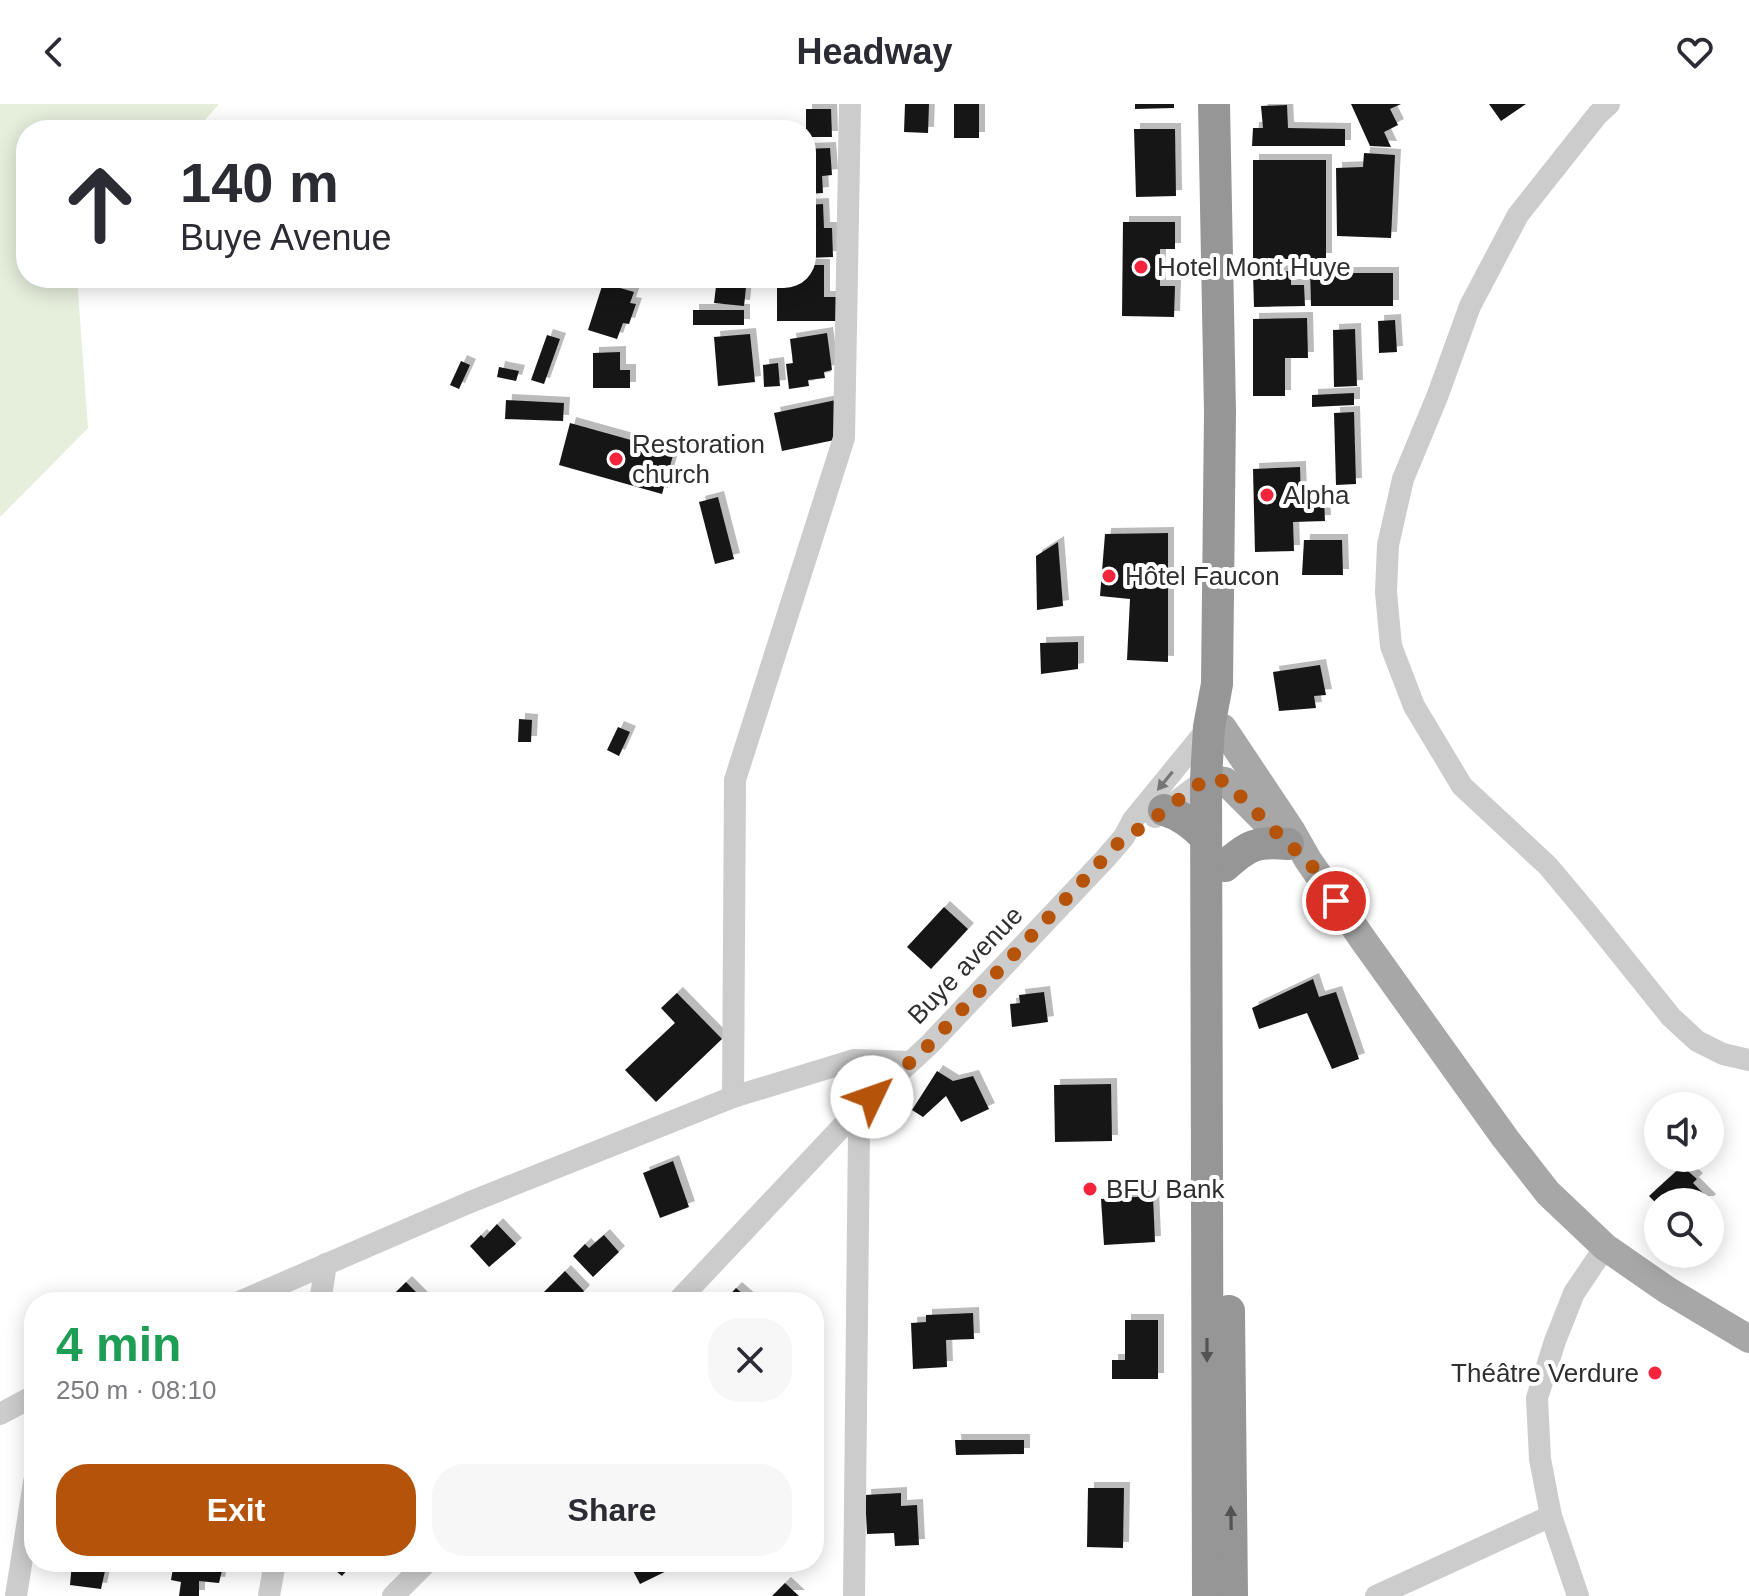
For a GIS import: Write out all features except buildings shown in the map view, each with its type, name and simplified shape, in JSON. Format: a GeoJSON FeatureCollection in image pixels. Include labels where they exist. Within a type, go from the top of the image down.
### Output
{"type":"FeatureCollection","features":[{"type":"Feature","properties":{"kind":"highway"},"geometry":{"type":"LineString","coordinates":[[1208,1596],[1216,963],[1225,866],[1216,780],[1220,412],[1214,104]]}},
{"type":"Feature","properties":{"kind":"highway"},"geometry":{"type":"LineString","coordinates":[[1216,780],[1206,838],[1216,963],[1232,1596]]}},
{"type":"Feature","properties":{"kind":"highway"},"geometry":{"type":"LineString","coordinates":[[1164,810],[1185,819],[1206,838]]}},
{"type":"Feature","properties":{"kind":"highway"},"geometry":{"type":"LineString","coordinates":[[1225,866],[1240,852],[1268,842],[1298,852]]}},
{"type":"Feature","properties":{"kind":"main road"},"geometry":{"type":"LineString","coordinates":[[1216,727],[1291,830],[1298,852]]}},
{"type":"Feature","properties":{"kind":"main road"},"geometry":{"type":"LineString","coordinates":[[1216,780],[1298,852],[1548,1193],[1605,1247],[1667,1290],[1749,1339]]}},
{"type":"Feature","properties":{"kind":"street"},"geometry":{"type":"LineString","coordinates":[[733,1097],[735,780],[844,438],[850,104]]}},
{"type":"Feature","properties":{"kind":"street"},"geometry":{"type":"LineString","coordinates":[[1609,104],[1518,215],[1470,306],[1403,479],[1388,545],[1386,592],[1391,646],[1414,706],[1462,786],[1548,866],[1671,1017],[1697,1041],[1723,1054],[1749,1060]]}},
{"type":"Feature","properties":{"kind":"street"},"geometry":{"type":"LineString","coordinates":[[1124,837],[1133,820],[1216,727]]}},
{"type":"Feature","properties":{"kind":"street"},"geometry":{"type":"LineString","coordinates":[[1124,837],[1216,780]]}},
{"type":"Feature","properties":{"kind":"street","name":"Buye avenue"},"geometry":{"type":"LineString","coordinates":[[686,1292],[854,1114],[929,1045],[1124,837]]}},
{"type":"Feature","properties":{"kind":"street"},"geometry":{"type":"LineString","coordinates":[[262,1292],[468,1203],[733,1097],[854,1060],[910,1062]]}},
{"type":"Feature","properties":{"kind":"street"},"geometry":{"type":"LineString","coordinates":[[854,1114],[859,1132],[854,1596]]}},
{"type":"Feature","properties":{"kind":"street"},"geometry":{"type":"LineString","coordinates":[[1578,1596],[1551,1516],[1540,1459],[1537,1398],[1574,1293],[1605,1247]]}},
{"type":"Feature","properties":{"kind":"street"},"geometry":{"type":"LineString","coordinates":[[322,1292],[326,1264]]}},
{"type":"Feature","properties":{"kind":"street"},"geometry":{"type":"LineString","coordinates":[[0,1414],[24,1401]]}},
{"type":"Feature","properties":{"kind":"street"},"geometry":{"type":"LineString","coordinates":[[1376,1596],[1551,1516]]}},
{"type":"Feature","properties":{"kind":"street"},"geometry":{"type":"LineString","coordinates":[[16,1596],[24,1545]]}},
{"type":"Feature","properties":{"kind":"street"},"geometry":{"type":"LineString","coordinates":[[269,1596],[273,1572]]}},
{"type":"Feature","properties":{"kind":"street"},"geometry":{"type":"LineString","coordinates":[[393,1596],[417,1572]]}},
{"type":"Feature","properties":{"kind":"green space"},"geometry":{"type":"Polygon","coordinates":[[[0,104],[219,104],[205,120],[16,120],[16,288],[78,288],[88,428],[0,517],[0,104]]]}},
{"type":"Feature","properties":{"kind":"place","name":"Hotel Mont Huye"},"geometry":{"type":"Point","coordinates":[1141,267]}},
{"type":"Feature","properties":{"kind":"place","name":"Restoration church"},"geometry":{"type":"Point","coordinates":[616,459]}},
{"type":"Feature","properties":{"kind":"place","name":"Alpha"},"geometry":{"type":"Point","coordinates":[1267,495]}},
{"type":"Feature","properties":{"kind":"place","name":"Hôtel Faucon"},"geometry":{"type":"Point","coordinates":[1109,576]}},
{"type":"Feature","properties":{"kind":"place","name":"BFU Bank"},"geometry":{"type":"Point","coordinates":[1090,1189]}},
{"type":"Feature","properties":{"kind":"place","name":"Théâtre Verdure"},"geometry":{"type":"Point","coordinates":[1655,1373]}},
{"type":"Feature","properties":{"kind":"route"},"geometry":{"type":"LineString","coordinates":[[872,1097],[929,1045],[1124,837],[1134,833],[1206,779],[1225,781],[1308,860],[1336,901]]}}]}
